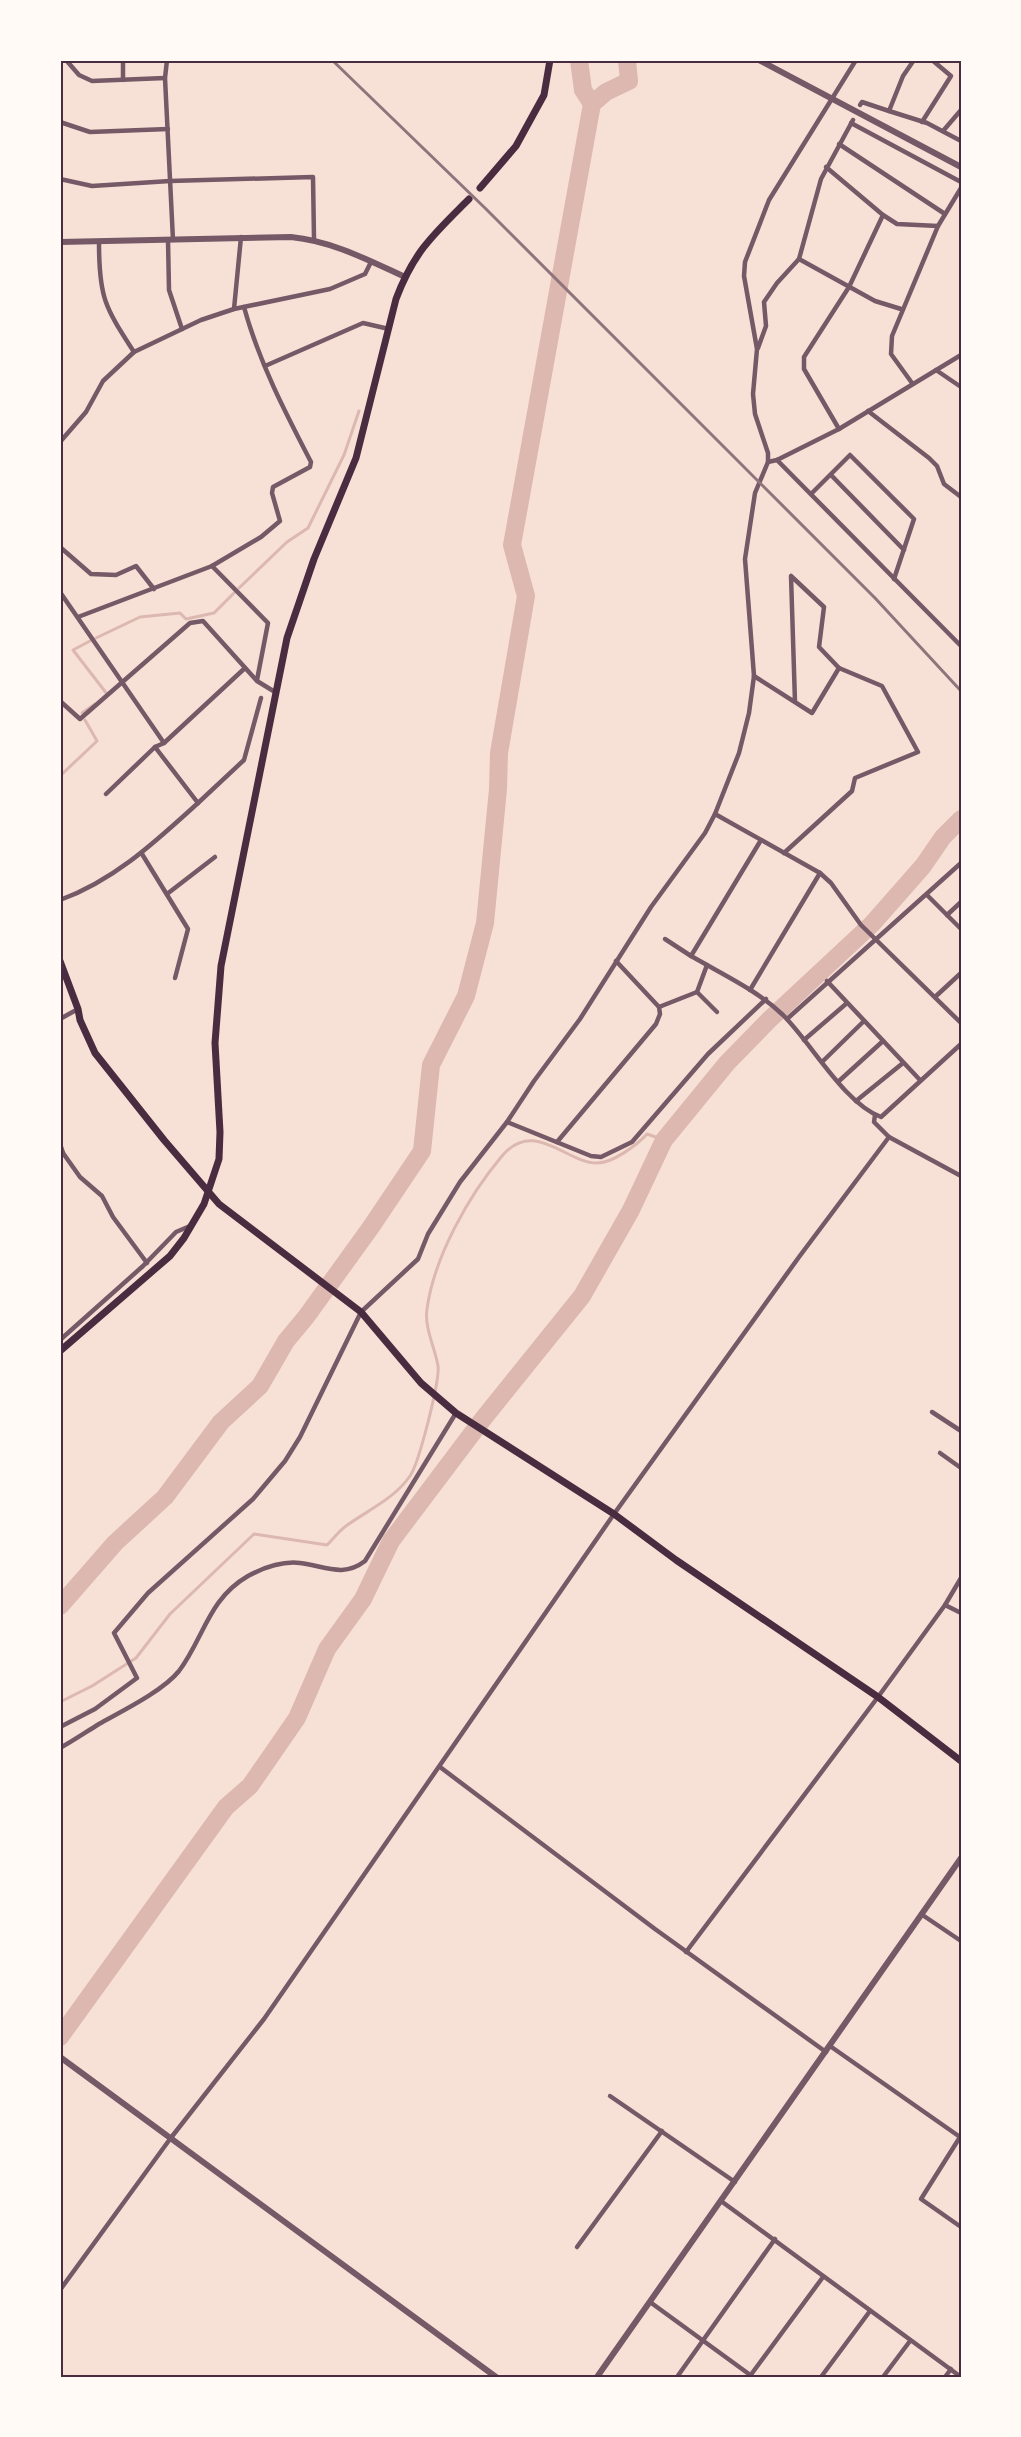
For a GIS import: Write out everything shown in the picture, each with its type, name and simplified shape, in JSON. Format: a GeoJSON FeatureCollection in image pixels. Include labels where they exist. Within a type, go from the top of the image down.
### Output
{"type":"FeatureCollection","features":[{"type":"Feature","properties":{"kind":"main road"},"geometry":{"type":"LineString","coordinates":[[480,188],[516,146],[544,95],[550,60]]}},
{"type":"Feature","properties":{"kind":"main road"},"geometry":{"type":"LineString","coordinates":[[60,1351],[170,1256],[193,1226],[208,1192],[220,1150],[215,1043],[220,977],[275,693],[299,598],[356,458],[389,329],[405,277],[426,242],[470,199]]}},
{"type":"Feature","properties":{"kind":"main road"},"geometry":{"type":"LineString","coordinates":[[60,961],[80,1020],[95,1053],[219,1204],[361,1312],[421,1383],[456,1413],[614,1514],[676,1560],[878,1697],[961,1761]]}},
{"type":"Feature","properties":{"kind":"street"},"geometry":{"type":"LineString","coordinates":[[66,60],[79,75],[92,81],[165,78]]}},
{"type":"Feature","properties":{"kind":"street"},"geometry":{"type":"LineString","coordinates":[[123,60],[123,80]]}},
{"type":"Feature","properties":{"kind":"street"},"geometry":{"type":"LineString","coordinates":[[167,60],[165,78],[170,181],[169,290],[182,329]]}},
{"type":"Feature","properties":{"kind":"street"},"geometry":{"type":"LineString","coordinates":[[759,60],[961,167]]}},
{"type":"Feature","properties":{"kind":"street"},"geometry":{"type":"LineString","coordinates":[[60,1727],[95,1710],[136,1678],[114,1633],[148,1593],[253,1498],[285,1461],[300,1437],[361,1312],[418,1259],[428,1234],[460,1182],[507,1122],[580,1019],[651,907],[705,833],[715,814],[739,753],[749,714],[754,676],[745,559],[754,494],[768,462],[768,453],[755,414],[753,394],[757,349],[744,276],[745,261],[769,200],[856,60]]}},
{"type":"Feature","properties":{"kind":"street"},"geometry":{"type":"LineString","coordinates":[[889,111],[903,76],[914,60]]}},
{"type":"Feature","properties":{"kind":"street"},"geometry":{"type":"LineString","coordinates":[[922,122],[951,76],[932,60]]}},
{"type":"Feature","properties":{"kind":"street"},"geometry":{"type":"LineString","coordinates":[[860,105],[862,102],[922,122],[961,141]]}},
{"type":"Feature","properties":{"kind":"street"},"geometry":{"type":"LineString","coordinates":[[943,131],[961,110]]}},
{"type":"Feature","properties":{"kind":"street"},"geometry":{"type":"LineString","coordinates":[[60,122],[90,132],[168,129]]}},
{"type":"Feature","properties":{"kind":"street"},"geometry":{"type":"LineString","coordinates":[[757,349],[766,326],[764,302],[777,283],[799,259],[826,167],[852,122],[961,182]]}},
{"type":"Feature","properties":{"kind":"street"},"geometry":{"type":"LineString","coordinates":[[839,144],[945,214]]}},
{"type":"Feature","properties":{"kind":"street"},"geometry":{"type":"LineString","coordinates":[[826,167],[897,224],[938,226]]}},
{"type":"Feature","properties":{"kind":"street"},"geometry":{"type":"LineString","coordinates":[[60,179],[92,186],[170,181],[313,177],[314,239]]}},
{"type":"Feature","properties":{"kind":"street"},"geometry":{"type":"LineString","coordinates":[[912,383],[891,354],[892,336],[901,309],[938,226],[961,190]]}},
{"type":"Feature","properties":{"kind":"street"},"geometry":{"type":"LineString","coordinates":[[839,429],[804,369],[804,357],[849,287],[883,215]]}},
{"type":"Feature","properties":{"kind":"street"},"geometry":{"type":"LineString","coordinates":[[234,309],[241,237]]}},
{"type":"Feature","properties":{"kind":"street"},"geometry":{"type":"LineString","coordinates":[[60,242],[99,243],[241,237],[314,239],[405,277]]}},
{"type":"Feature","properties":{"kind":"street"},"geometry":{"type":"LineString","coordinates":[[99,243],[99,276],[102,295],[109,314],[134,352]]}},
{"type":"Feature","properties":{"kind":"street"},"geometry":{"type":"LineString","coordinates":[[799,259],[875,301],[901,309]]}},
{"type":"Feature","properties":{"kind":"street"},"geometry":{"type":"LineString","coordinates":[[60,442],[86,412],[103,381],[134,352],[182,329],[234,309],[330,289],[365,274],[371,262]]}},
{"type":"Feature","properties":{"kind":"street"},"geometry":{"type":"LineString","coordinates":[[78,616],[212,566],[278,524],[280,518],[272,493],[273,488],[310,467],[311,462],[283,409],[251,335],[244,307]]}},
{"type":"Feature","properties":{"kind":"street"},"geometry":{"type":"LineString","coordinates":[[265,366],[363,323],[389,329]]}},
{"type":"Feature","properties":{"kind":"street"},"geometry":{"type":"LineString","coordinates":[[768,462],[777,460],[839,429],[961,355]]}},
{"type":"Feature","properties":{"kind":"street"},"geometry":{"type":"LineString","coordinates":[[936,370],[961,387]]}},
{"type":"Feature","properties":{"kind":"street"},"geometry":{"type":"LineString","coordinates":[[868,411],[929,458],[937,466],[944,484],[961,497]]}},
{"type":"Feature","properties":{"kind":"street"},"geometry":{"type":"LineString","coordinates":[[811,494],[850,455],[914,519],[894,579]]}},
{"type":"Feature","properties":{"kind":"street"},"geometry":{"type":"LineString","coordinates":[[777,460],[961,646]]}},
{"type":"Feature","properties":{"kind":"street"},"geometry":{"type":"LineString","coordinates":[[831,475],[904,550]]}},
{"type":"Feature","properties":{"kind":"street"},"geometry":{"type":"LineString","coordinates":[[60,547],[91,574],[116,575],[136,566],[154,589]]}},
{"type":"Feature","properties":{"kind":"street"},"geometry":{"type":"LineString","coordinates":[[212,566],[268,623],[257,681]]}},
{"type":"Feature","properties":{"kind":"street"},"geometry":{"type":"LineString","coordinates":[[784,853],[852,791],[855,778],[918,752],[882,686],[839,668],[819,647],[824,607],[791,576],[795,702]]}},
{"type":"Feature","properties":{"kind":"street"},"geometry":{"type":"LineString","coordinates":[[60,592],[164,743]]}},
{"type":"Feature","properties":{"kind":"street"},"geometry":{"type":"LineString","coordinates":[[60,701],[80,719],[190,623],[203,621],[257,681],[275,693]]}},
{"type":"Feature","properties":{"kind":"street"},"geometry":{"type":"LineString","coordinates":[[106,794],[155,747],[164,743],[245,668]]}},
{"type":"Feature","properties":{"kind":"street"},"geometry":{"type":"LineString","coordinates":[[754,676],[812,713],[839,668]]}},
{"type":"Feature","properties":{"kind":"street"},"geometry":{"type":"LineString","coordinates":[[60,900],[79,893],[142,854],[244,760],[261,698]]}},
{"type":"Feature","properties":{"kind":"street"},"geometry":{"type":"LineString","coordinates":[[155,747],[198,803]]}},
{"type":"Feature","properties":{"kind":"street"},"geometry":{"type":"LineString","coordinates":[[715,814],[820,873],[831,883],[861,925],[961,1023]]}},
{"type":"Feature","properties":{"kind":"street"},"geometry":{"type":"LineString","coordinates":[[692,956],[761,840]]}},
{"type":"Feature","properties":{"kind":"street"},"geometry":{"type":"LineString","coordinates":[[142,854],[188,929],[175,978]]}},
{"type":"Feature","properties":{"kind":"street"},"geometry":{"type":"LineString","coordinates":[[167,894],[215,857]]}},
{"type":"Feature","properties":{"kind":"street"},"geometry":{"type":"LineString","coordinates":[[787,1019],[961,863]]}},
{"type":"Feature","properties":{"kind":"street"},"geometry":{"type":"LineString","coordinates":[[750,990],[820,873]]}},
{"type":"Feature","properties":{"kind":"street"},"geometry":{"type":"LineString","coordinates":[[927,895],[961,930]]}},
{"type":"Feature","properties":{"kind":"street"},"geometry":{"type":"LineString","coordinates":[[947,915],[961,902]]}},
{"type":"Feature","properties":{"kind":"street"},"geometry":{"type":"LineString","coordinates":[[665,939],[766,999],[787,1019],[856,1101],[881,1118],[961,1044]]}},
{"type":"Feature","properties":{"kind":"street"},"geometry":{"type":"LineString","coordinates":[[557,1142],[656,1024],[660,1014],[659,1007],[616,961]]}},
{"type":"Feature","properties":{"kind":"street"},"geometry":{"type":"LineString","coordinates":[[659,1007],[697,992],[707,966]]}},
{"type":"Feature","properties":{"kind":"street"},"geometry":{"type":"LineString","coordinates":[[935,998],[961,973]]}},
{"type":"Feature","properties":{"kind":"street"},"geometry":{"type":"LineString","coordinates":[[827,981],[920,1080]]}},
{"type":"Feature","properties":{"kind":"street"},"geometry":{"type":"LineString","coordinates":[[697,992],[717,1012]]}},
{"type":"Feature","properties":{"kind":"street"},"geometry":{"type":"LineString","coordinates":[[507,1122],[591,1156],[601,1157],[632,1142],[708,1054],[766,999]]}},
{"type":"Feature","properties":{"kind":"street"},"geometry":{"type":"LineString","coordinates":[[804,1040],[847,1003]]}},
{"type":"Feature","properties":{"kind":"street"},"geometry":{"type":"LineString","coordinates":[[60,1019],[78,1009]]}},
{"type":"Feature","properties":{"kind":"street"},"geometry":{"type":"LineString","coordinates":[[822,1062],[864,1021]]}},
{"type":"Feature","properties":{"kind":"street"},"geometry":{"type":"LineString","coordinates":[[839,1081],[884,1041]]}},
{"type":"Feature","properties":{"kind":"street"},"geometry":{"type":"LineString","coordinates":[[856,1101],[903,1063]]}},
{"type":"Feature","properties":{"kind":"street"},"geometry":{"type":"LineString","coordinates":[[875,1115],[874,1122],[889,1137],[961,1176]]}},
{"type":"Feature","properties":{"kind":"street"},"geometry":{"type":"LineString","coordinates":[[60,2290],[170,2139],[264,2019],[614,1514],[799,1257],[889,1137]]}},
{"type":"Feature","properties":{"kind":"street"},"geometry":{"type":"LineString","coordinates":[[60,1144],[61,1154],[80,1177],[102,1196],[113,1217],[147,1263]]}},
{"type":"Feature","properties":{"kind":"street"},"geometry":{"type":"LineString","coordinates":[[60,1340],[147,1263],[176,1232],[193,1226]]}},
{"type":"Feature","properties":{"kind":"street"},"geometry":{"type":"LineString","coordinates":[[932,1412],[961,1431]]}},
{"type":"Feature","properties":{"kind":"street"},"geometry":{"type":"LineString","coordinates":[[60,1748],[142,1700],[178,1672],[216,1604],[225,1592],[248,1576],[282,1563],[301,1563],[331,1571],[343,1571],[365,1561],[456,1413]]}},
{"type":"Feature","properties":{"kind":"street"},"geometry":{"type":"LineString","coordinates":[[940,1453],[961,1468]]}},
{"type":"Feature","properties":{"kind":"street"},"geometry":{"type":"LineString","coordinates":[[686,1952],[878,1697],[945,1605],[961,1578]]}},
{"type":"Feature","properties":{"kind":"street"},"geometry":{"type":"LineString","coordinates":[[945,1605],[961,1613]]}},
{"type":"Feature","properties":{"kind":"street"},"geometry":{"type":"LineString","coordinates":[[440,1767],[686,1952],[826,2052]]}},
{"type":"Feature","properties":{"kind":"street"},"geometry":{"type":"LineString","coordinates":[[597,2377],[961,1858]]}},
{"type":"Feature","properties":{"kind":"street"},"geometry":{"type":"LineString","coordinates":[[921,1914],[961,1941]]}},
{"type":"Feature","properties":{"kind":"street"},"geometry":{"type":"LineString","coordinates":[[830,2046],[961,2138],[921,2199],[961,2228]]}},
{"type":"Feature","properties":{"kind":"street"},"geometry":{"type":"LineString","coordinates":[[60,2057],[496,2377]]}},
{"type":"Feature","properties":{"kind":"street"},"geometry":{"type":"LineString","coordinates":[[610,2096],[735,2182]]}},
{"type":"Feature","properties":{"kind":"street"},"geometry":{"type":"LineString","coordinates":[[577,2247],[662,2131]]}},
{"type":"Feature","properties":{"kind":"street"},"geometry":{"type":"LineString","coordinates":[[721,2201],[961,2377]]}},
{"type":"Feature","properties":{"kind":"street"},"geometry":{"type":"LineString","coordinates":[[677,2377],[775,2239]]}},
{"type":"Feature","properties":{"kind":"street"},"geometry":{"type":"LineString","coordinates":[[650,2302],[752,2376],[823,2277]]}},
{"type":"Feature","properties":{"kind":"street"},"geometry":{"type":"LineString","coordinates":[[821,2377],[870,2311]]}},
{"type":"Feature","properties":{"kind":"street"},"geometry":{"type":"LineString","coordinates":[[884,2377],[910,2341]]}},
{"type":"Feature","properties":{"kind":"street"},"geometry":{"type":"LineString","coordinates":[[945,2377],[951,2369]]}},
{"type":"Feature","properties":{"kind":"waterway"},"geometry":{"type":"LineString","coordinates":[[579,60],[583,90],[592,104]]}},
{"type":"Feature","properties":{"kind":"waterway"},"geometry":{"type":"LineString","coordinates":[[60,1606],[115,1543],[165,1497],[221,1422],[260,1386],[286,1341],[371,1227],[422,1151],[431,1065],[466,996],[485,923],[498,789],[499,753],[526,596],[512,545],[592,104],[606,92],[629,81],[627,60]]}},
{"type":"Feature","properties":{"kind":"waterway"},"geometry":{"type":"LineString","coordinates":[[239,588],[287,542],[308,528],[344,455],[359,411]]}},
{"type":"Feature","properties":{"kind":"waterway"},"geometry":{"type":"LineString","coordinates":[[96,638],[140,617],[180,613],[186,619],[214,613],[234,593]]}},
{"type":"Feature","properties":{"kind":"waterway"},"geometry":{"type":"LineString","coordinates":[[90,641],[73,650],[107,694]]}},
{"type":"Feature","properties":{"kind":"waterway"},"geometry":{"type":"LineString","coordinates":[[82,713],[95,704]]}},
{"type":"Feature","properties":{"kind":"waterway"},"geometry":{"type":"LineString","coordinates":[[60,776],[97,741],[85,720]]}},
{"type":"Feature","properties":{"kind":"waterway"},"geometry":{"type":"LineString","coordinates":[[60,2037],[226,1807],[250,1786],[297,1718],[327,1649],[363,1599],[391,1541],[483,1419],[582,1296],[631,1210],[664,1140],[727,1063],[770,1019],[872,924],[923,866],[943,837],[961,819]]}},
{"type":"Feature","properties":{"kind":"waterway"},"geometry":{"type":"LineString","coordinates":[[60,1702],[92,1686],[136,1658],[170,1614],[254,1534],[327,1545],[343,1528],[389,1498],[404,1484],[414,1468],[423,1439],[438,1374],[426,1316],[431,1289],[445,1248],[455,1228],[477,1189],[502,1156],[514,1145],[526,1141],[550,1145],[574,1157],[597,1163],[617,1157],[647,1134],[664,1140]]}},
{"type":"Feature","properties":{"kind":"railway"},"geometry":{"type":"LineString","coordinates":[[332,60],[485,208],[875,598],[961,691]]}}]}
